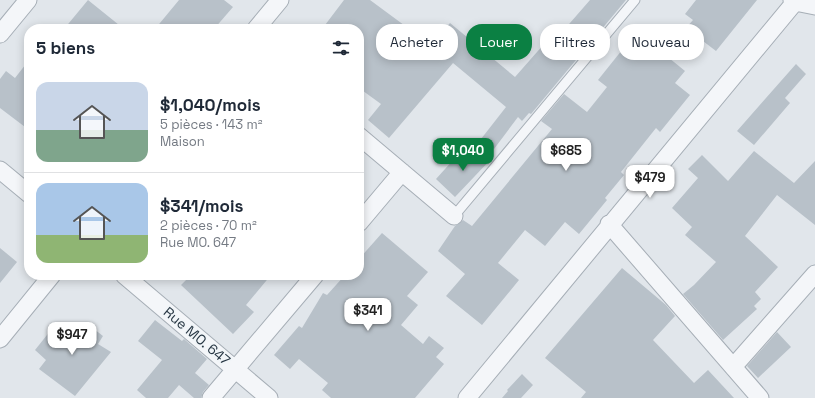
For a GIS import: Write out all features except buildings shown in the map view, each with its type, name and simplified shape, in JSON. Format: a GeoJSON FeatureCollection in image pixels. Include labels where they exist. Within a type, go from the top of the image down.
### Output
{"type":"FeatureCollection","features":[{"type":"Feature","properties":{"kind":"street"},"geometry":{"type":"LineString","coordinates":[[0,34],[28,0]]}},
{"type":"Feature","properties":{"kind":"street"},"geometry":{"type":"LineString","coordinates":[[260,24],[280,0]]}},
{"type":"Feature","properties":{"kind":"street"},"geometry":{"type":"LineString","coordinates":[[466,398],[794,1],[815,6]]}},
{"type":"Feature","properties":{"kind":"street"},"geometry":{"type":"LineString","coordinates":[[364,140],[454,216]]}},
{"type":"Feature","properties":{"kind":"street"},"geometry":{"type":"LineString","coordinates":[[0,170],[24,190]]}},
{"type":"Feature","properties":{"kind":"street"},"geometry":{"type":"LineString","coordinates":[[364,217],[402,172]]}},
{"type":"Feature","properties":{"kind":"street"},"geometry":{"type":"LineString","coordinates":[[609,224],[760,398]]}},
{"type":"Feature","properties":{"kind":"street"},"geometry":{"type":"LineString","coordinates":[[733,367],[815,274]]}},
{"type":"Feature","properties":{"kind":"street"},"geometry":{"type":"LineString","coordinates":[[0,339],[48,280]]}},
{"type":"Feature","properties":{"kind":"street","name":"Rue MO. 647"},"geometry":{"type":"LineString","coordinates":[[130,280],[269,398]]}},
{"type":"Feature","properties":{"kind":"street"},"geometry":{"type":"LineString","coordinates":[[211,398],[311,280]]}},
{"type":"Feature","properties":{"kind":"lane"},"geometry":{"type":"LineString","coordinates":[[454,216],[635,0]]}}]}
